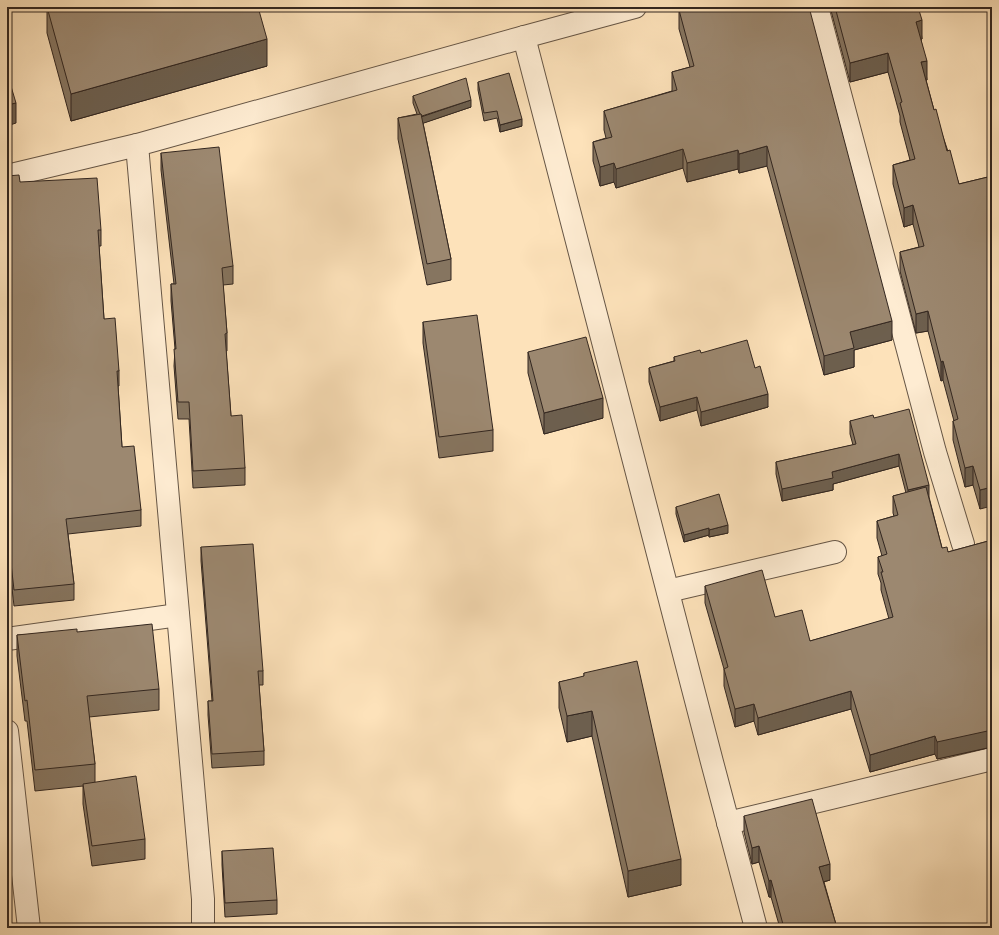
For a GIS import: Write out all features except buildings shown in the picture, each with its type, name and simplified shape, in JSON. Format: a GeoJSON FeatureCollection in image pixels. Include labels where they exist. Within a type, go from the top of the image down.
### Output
{"type":"FeatureCollection","features":[{"type":"Feature","properties":{"kind":"street"},"geometry":{"type":"LineString","coordinates":[[7,176],[137,145],[635,7]]}},
{"type":"Feature","properties":{"kind":"street"},"geometry":{"type":"LineString","coordinates":[[817,7],[935,452],[963,544]]}},
{"type":"Feature","properties":{"kind":"street"},"geometry":{"type":"LineString","coordinates":[[524,37],[756,928]]}},
{"type":"Feature","properties":{"kind":"street"},"geometry":{"type":"LineString","coordinates":[[137,145],[203,898],[203,928]]}},
{"type":"Feature","properties":{"kind":"street"},"geometry":{"type":"LineString","coordinates":[[668,591],[835,552]]}},
{"type":"Feature","properties":{"kind":"street"},"geometry":{"type":"LineString","coordinates":[[7,639],[178,615]]}},
{"type":"Feature","properties":{"kind":"street"},"geometry":{"type":"LineString","coordinates":[[7,731],[29,928]]}},
{"type":"Feature","properties":{"kind":"street"},"geometry":{"type":"LineString","coordinates":[[728,823],[992,759]]}}]}
